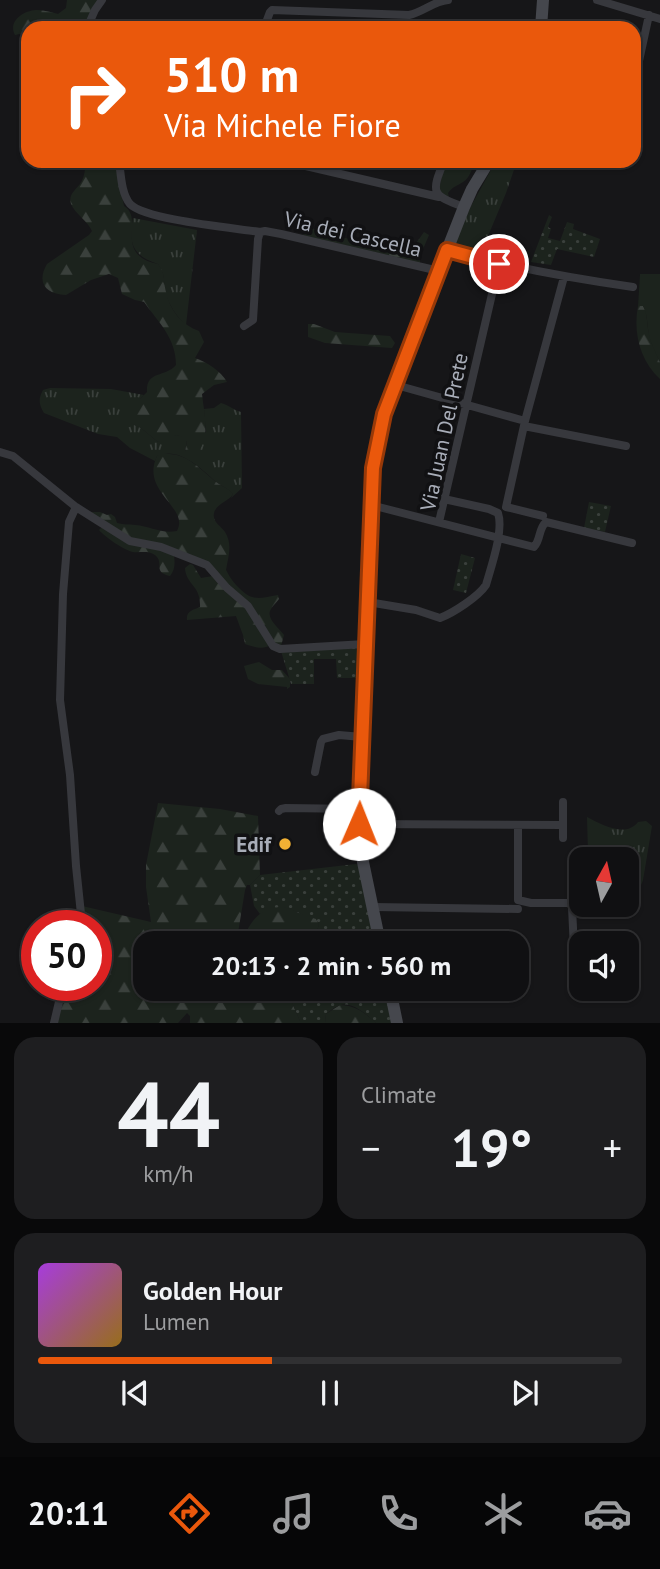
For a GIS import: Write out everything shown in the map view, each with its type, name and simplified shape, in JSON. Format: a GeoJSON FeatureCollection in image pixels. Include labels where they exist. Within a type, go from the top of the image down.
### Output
{"type":"FeatureCollection","features":[{"type":"Feature","properties":{"kind":"main road"},"geometry":{"type":"LineString","coordinates":[[542,21],[543,0]]}},
{"type":"Feature","properties":{"kind":"main road"},"geometry":{"type":"LineString","coordinates":[[378,931],[363,862],[359,824],[373,468],[384,414],[464,207],[485,168]]}},
{"type":"Feature","properties":{"kind":"main road"},"geometry":{"type":"LineString","coordinates":[[392,1001],[397,1023]]}},
{"type":"Feature","properties":{"kind":"street"},"geometry":{"type":"LineString","coordinates":[[90,21],[102,0]]}},
{"type":"Feature","properties":{"kind":"street"},"geometry":{"type":"LineString","coordinates":[[317,11],[318,0]]}},
{"type":"Feature","properties":{"kind":"street"},"geometry":{"type":"LineString","coordinates":[[267,21],[272,10],[409,15],[448,0]]}},
{"type":"Feature","properties":{"kind":"street"},"geometry":{"type":"LineString","coordinates":[[597,0],[660,19]]}},
{"type":"Feature","properties":{"kind":"street"},"geometry":{"type":"LineString","coordinates":[[641,52],[649,16]]}},
{"type":"Feature","properties":{"kind":"street","name":"Via dei Cascella"},"geometry":{"type":"LineString","coordinates":[[121,168],[128,200],[137,209],[181,220],[282,234],[439,271]]}},
{"type":"Feature","properties":{"kind":"street"},"geometry":{"type":"LineString","coordinates":[[314,168],[439,197],[464,207]]}},
{"type":"Feature","properties":{"kind":"street"},"geometry":{"type":"LineString","coordinates":[[439,197],[436,186],[442,168]]}},
{"type":"Feature","properties":{"kind":"street","name":"Via dei Cascella"},"geometry":{"type":"LineString","coordinates":[[244,326],[253,320],[260,232]]}},
{"type":"Feature","properties":{"kind":"street"},"geometry":{"type":"LineString","coordinates":[[447,250],[565,277],[633,286]]}},
{"type":"Feature","properties":{"kind":"street","name":"Via Juan Del Prete"},"geometry":{"type":"LineString","coordinates":[[499,264],[439,522],[534,547],[546,522],[632,543]]}},
{"type":"Feature","properties":{"kind":"street"},"geometry":{"type":"LineString","coordinates":[[543,516],[506,507],[524,424],[565,277]]}},
{"type":"Feature","properties":{"kind":"street"},"geometry":{"type":"LineString","coordinates":[[396,385],[524,424],[626,446]]}},
{"type":"Feature","properties":{"kind":"street"},"geometry":{"type":"LineString","coordinates":[[0,452],[13,456],[76,507],[130,541],[161,547],[207,565],[227,588],[248,606],[273,646],[280,649],[365,644]]}},
{"type":"Feature","properties":{"kind":"street"},"geometry":{"type":"LineString","coordinates":[[368,602],[443,617],[481,592],[486,585],[498,538],[498,513],[444,499]]}},
{"type":"Feature","properties":{"kind":"street"},"geometry":{"type":"LineString","coordinates":[[371,505],[439,522]]}},
{"type":"Feature","properties":{"kind":"street"},"geometry":{"type":"LineString","coordinates":[[76,507],[69,522],[63,594],[60,700],[70,775],[81,910]]}},
{"type":"Feature","properties":{"kind":"street"},"geometry":{"type":"LineString","coordinates":[[315,772],[323,738],[339,734],[362,737]]}},
{"type":"Feature","properties":{"kind":"street"},"geometry":{"type":"LineString","coordinates":[[563,802],[563,838]]}},
{"type":"Feature","properties":{"kind":"street"},"geometry":{"type":"LineString","coordinates":[[279,811],[286,808],[359,809]]}},
{"type":"Feature","properties":{"kind":"street"},"geometry":{"type":"LineString","coordinates":[[359,824],[563,825]]}},
{"type":"Feature","properties":{"kind":"street"},"geometry":{"type":"LineString","coordinates":[[518,825],[518,901],[570,903],[573,931]]}},
{"type":"Feature","properties":{"kind":"street"},"geometry":{"type":"LineString","coordinates":[[373,907],[518,909]]}},
{"type":"Feature","properties":{"kind":"street"},"geometry":{"type":"LineString","coordinates":[[54,1023],[59,1001]]}},
{"type":"Feature","properties":{"kind":"green space"},"geometry":{"type":"Polygon","coordinates":[[[67,0],[99,0],[88,21],[21,21],[21,34],[15,35],[13,26],[21,15],[36,10],[58,14],[66,8],[67,0]]]}},
{"type":"Feature","properties":{"kind":"green space"},"geometry":{"type":"Polygon","coordinates":[[[85,168],[116,168],[124,206],[131,217],[133,246],[136,252],[144,259],[158,264],[174,311],[187,325],[199,331],[204,342],[195,358],[213,367],[227,382],[214,385],[202,394],[205,435],[200,450],[194,456],[185,452],[187,441],[183,438],[176,436],[158,442],[130,423],[133,409],[147,392],[150,380],[176,365],[170,339],[144,302],[122,294],[118,278],[109,274],[91,280],[66,295],[48,290],[43,282],[47,264],[92,231],[70,201],[85,168]]]}},
{"type":"Feature","properties":{"kind":"green space"},"geometry":{"type":"Polygon","coordinates":[[[444,168],[472,168],[467,178],[448,193],[449,198],[438,194],[444,168]]]}},
{"type":"Feature","properties":{"kind":"green space"},"geometry":{"type":"Polygon","coordinates":[[[492,168],[515,168],[488,236],[481,238],[480,253],[486,256],[453,248],[470,208],[492,168]]]}},
{"type":"Feature","properties":{"kind":"green space"},"geometry":{"type":"Polygon","coordinates":[[[549,215],[552,217],[548,238],[560,241],[567,222],[574,224],[573,229],[600,239],[594,257],[557,249],[551,265],[531,262],[549,215]]]}},
{"type":"Feature","properties":{"kind":"green space"},"geometry":{"type":"Polygon","coordinates":[[[133,218],[197,230],[186,325],[168,301],[158,264],[143,257],[134,248],[131,235],[133,218]]]}},
{"type":"Feature","properties":{"kind":"green space"},"geometry":{"type":"Polygon","coordinates":[[[308,227],[365,243],[412,249],[424,232],[429,235],[420,254],[420,263],[303,235],[308,227]]]}},
{"type":"Feature","properties":{"kind":"green space"},"geometry":{"type":"Polygon","coordinates":[[[640,274],[660,274],[660,362],[650,337],[643,306],[638,306],[640,274]]]}},
{"type":"Feature","properties":{"kind":"green space"},"geometry":{"type":"Polygon","coordinates":[[[638,306],[643,306],[646,311],[652,344],[660,362],[660,379],[647,363],[640,346],[637,336],[638,306]]]}},
{"type":"Feature","properties":{"kind":"green space"},"geometry":{"type":"Polygon","coordinates":[[[308,324],[335,332],[390,336],[395,343],[392,348],[325,343],[308,337],[308,324]]]}},
{"type":"Feature","properties":{"kind":"green space"},"geometry":{"type":"Polygon","coordinates":[[[111,389],[144,395],[131,423],[158,442],[173,436],[184,437],[187,440],[185,452],[206,432],[204,409],[214,408],[221,403],[241,412],[242,488],[231,498],[233,494],[229,490],[181,456],[165,454],[157,456],[155,461],[130,448],[117,437],[98,434],[44,413],[40,396],[43,390],[111,389]]]}},
{"type":"Feature","properties":{"kind":"green space"},"geometry":{"type":"Polygon","coordinates":[[[162,453],[178,455],[191,461],[233,494],[217,507],[214,513],[229,542],[226,570],[236,585],[249,596],[258,598],[278,595],[279,599],[271,609],[270,616],[284,635],[281,646],[276,646],[209,565],[131,540],[91,512],[111,514],[119,524],[177,531],[177,514],[155,480],[157,456],[162,453]]]}},
{"type":"Feature","properties":{"kind":"green space"},"geometry":{"type":"Polygon","coordinates":[[[589,502],[611,506],[605,532],[584,528],[589,502]]]}},
{"type":"Feature","properties":{"kind":"green space"},"geometry":{"type":"Polygon","coordinates":[[[102,527],[159,547],[174,556],[172,574],[170,576],[161,572],[155,555],[125,549],[102,533],[99,530],[102,527]]]}},
{"type":"Feature","properties":{"kind":"green space"},"geometry":{"type":"Polygon","coordinates":[[[461,554],[475,558],[466,593],[453,590],[461,554]]]}},
{"type":"Feature","properties":{"kind":"green space"},"geometry":{"type":"Polygon","coordinates":[[[190,564],[201,578],[213,576],[246,607],[271,645],[261,648],[245,644],[236,616],[187,620],[189,613],[200,607],[196,589],[186,574],[185,568],[190,564]]]}},
{"type":"Feature","properties":{"kind":"green space"},"geometry":{"type":"Polygon","coordinates":[[[358,647],[357,678],[337,678],[336,659],[314,659],[314,684],[291,684],[281,651],[358,647]]]}},
{"type":"Feature","properties":{"kind":"green space"},"geometry":{"type":"Polygon","coordinates":[[[259,662],[272,670],[282,670],[290,679],[290,687],[287,689],[258,684],[248,679],[244,666],[259,662]]]}},
{"type":"Feature","properties":{"kind":"green space"},"geometry":{"type":"Polygon","coordinates":[[[158,803],[258,816],[260,875],[247,885],[245,890],[238,931],[133,931],[133,1001],[292,1001],[300,1023],[190,1023],[187,1013],[178,1023],[56,1023],[62,1001],[112,1001],[112,913],[151,922],[146,865],[158,803]]]}},
{"type":"Feature","properties":{"kind":"green space"},"geometry":{"type":"Polygon","coordinates":[[[587,817],[621,830],[633,827],[638,822],[646,821],[652,826],[639,890],[639,847],[588,847],[587,817]]]}},
{"type":"Feature","properties":{"kind":"green space"},"geometry":{"type":"Polygon","coordinates":[[[356,864],[361,866],[375,931],[317,931],[319,925],[316,919],[282,907],[260,914],[254,906],[250,885],[260,875],[356,864]]]}},
{"type":"Feature","properties":{"kind":"green space"},"geometry":{"type":"Polygon","coordinates":[[[82,906],[99,910],[82,910],[82,906]]]}},
{"type":"Feature","properties":{"kind":"green space"},"geometry":{"type":"Polygon","coordinates":[[[277,907],[316,918],[319,925],[317,931],[247,931],[264,911],[277,907]]]}},
{"type":"Feature","properties":{"kind":"green space"},"geometry":{"type":"Polygon","coordinates":[[[292,1001],[388,1001],[393,1023],[376,1023],[360,1010],[341,1005],[326,1014],[325,1023],[300,1023],[292,1001]]]}},
{"type":"Feature","properties":{"kind":"green space"},"geometry":{"type":"Polygon","coordinates":[[[340,1005],[360,1010],[376,1023],[325,1023],[326,1014],[340,1005]]]}},
{"type":"Feature","properties":{"kind":"place","name":"Edif"},"geometry":{"type":"Point","coordinates":[285,844]}},
{"type":"Feature","properties":{"kind":"route"},"geometry":{"type":"LineString","coordinates":[[359,824],[373,468],[380,429],[447,250],[499,264]]}}]}
